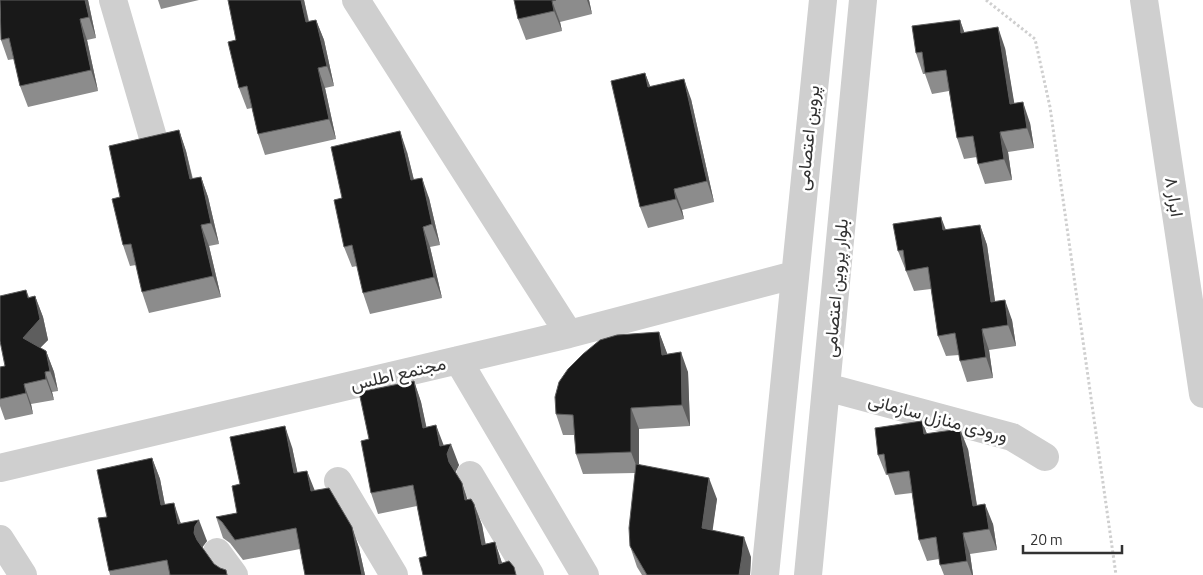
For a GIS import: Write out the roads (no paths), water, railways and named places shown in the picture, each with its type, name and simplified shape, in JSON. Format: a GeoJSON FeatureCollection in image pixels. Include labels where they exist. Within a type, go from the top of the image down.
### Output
{"type":"FeatureCollection","features":[{"type":"Feature","properties":{"kind":"street"},"geometry":{"type":"LineString","coordinates":[[113,0],[152,134]]}},
{"type":"Feature","properties":{"kind":"street"},"geometry":{"type":"LineString","coordinates":[[356,0],[570,334]]}},
{"type":"Feature","properties":{"kind":"street","name":"پروین اعتصامی"},"geometry":{"type":"LineString","coordinates":[[794,275],[823,0]]}},
{"type":"Feature","properties":{"kind":"street","name":"بلوار پروین اعتصامی"},"geometry":{"type":"LineString","coordinates":[[808,575],[863,0]]}},
{"type":"Feature","properties":{"kind":"street","name":"ابرار ۸"},"geometry":{"type":"LineString","coordinates":[[1144,0],[1203,394]]}},
{"type":"Feature","properties":{"kind":"street"},"geometry":{"type":"LineString","coordinates":[[765,575],[794,275]]}},
{"type":"Feature","properties":{"kind":"street","name":"مجتمع اطلس"},"geometry":{"type":"LineString","coordinates":[[0,468],[570,334],[794,275]]}},
{"type":"Feature","properties":{"kind":"street"},"geometry":{"type":"LineString","coordinates":[[458,360],[585,575]]}},
{"type":"Feature","properties":{"kind":"street","name":"ورودی منازل سازمانی"},"geometry":{"type":"LineString","coordinates":[[826,388],[1012,437],[1045,457]]}},
{"type":"Feature","properties":{"kind":"street"},"geometry":{"type":"LineString","coordinates":[[470,475],[530,575]]}},
{"type":"Feature","properties":{"kind":"street"},"geometry":{"type":"LineString","coordinates":[[338,481],[394,575]]}},
{"type":"Feature","properties":{"kind":"street"},"geometry":{"type":"LineString","coordinates":[[0,539],[22,575]]}},
{"type":"Feature","properties":{"kind":"street"},"geometry":{"type":"LineString","coordinates":[[217,552],[234,575]]}}]}
